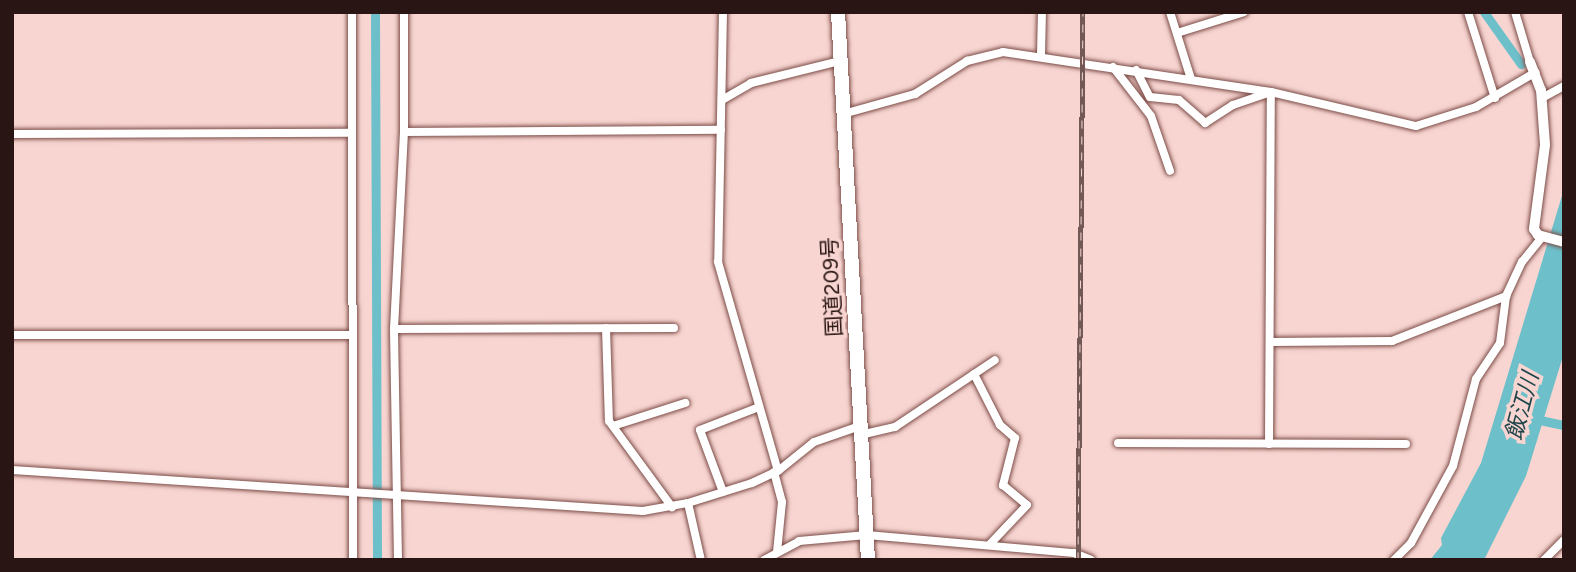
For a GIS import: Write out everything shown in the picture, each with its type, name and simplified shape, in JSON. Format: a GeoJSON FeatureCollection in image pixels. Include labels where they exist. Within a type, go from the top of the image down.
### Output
{"type":"FeatureCollection","features":[{"type":"Feature","properties":{"kind":"highway","name":"国道209号"},"geometry":{"type":"LineString","coordinates":[[838,12],[868,560]]}},
{"type":"Feature","properties":{"kind":"street"},"geometry":{"type":"LineString","coordinates":[[352,12],[356,493],[354,560]]}},
{"type":"Feature","properties":{"kind":"street"},"geometry":{"type":"LineString","coordinates":[[398,560],[400,497],[394,329],[404,132],[404,12]]}},
{"type":"Feature","properties":{"kind":"street"},"geometry":{"type":"LineString","coordinates":[[723,12],[718,262],[776,471],[782,502],[777,552]]}},
{"type":"Feature","properties":{"kind":"street"},"geometry":{"type":"LineString","coordinates":[[1041,55],[1042,12]]}},
{"type":"Feature","properties":{"kind":"street"},"geometry":{"type":"LineString","coordinates":[[1170,12],[1191,79]]}},
{"type":"Feature","properties":{"kind":"street"},"geometry":{"type":"LineString","coordinates":[[1177,33],[1244,12]]}},
{"type":"Feature","properties":{"kind":"street"},"geometry":{"type":"LineString","coordinates":[[1468,12],[1495,99]]}},
{"type":"Feature","properties":{"kind":"street"},"geometry":{"type":"LineString","coordinates":[[1515,12],[1542,98],[1544,161],[1533,222],[1543,236],[1564,242]]}},
{"type":"Feature","properties":{"kind":"street"},"geometry":{"type":"LineString","coordinates":[[843,114],[915,94],[943,80],[957,66],[1003,52],[1041,55],[1271,92],[1416,126],[1451,117],[1495,99],[1536,72]]}},
{"type":"Feature","properties":{"kind":"street"},"geometry":{"type":"LineString","coordinates":[[722,100],[751,83],[840,61]]}},
{"type":"Feature","properties":{"kind":"street"},"geometry":{"type":"LineString","coordinates":[[1113,66],[1151,116],[1170,171]]}},
{"type":"Feature","properties":{"kind":"street"},"geometry":{"type":"LineString","coordinates":[[1136,70],[1150,97],[1179,100],[1205,122],[1233,105],[1271,92]]}},
{"type":"Feature","properties":{"kind":"street"},"geometry":{"type":"LineString","coordinates":[[1542,98],[1564,86]]}},
{"type":"Feature","properties":{"kind":"street"},"geometry":{"type":"LineString","coordinates":[[1269,444],[1271,92]]}},
{"type":"Feature","properties":{"kind":"street"},"geometry":{"type":"LineString","coordinates":[[404,132],[721,130]]}},
{"type":"Feature","properties":{"kind":"street"},"geometry":{"type":"LineString","coordinates":[[12,134],[352,133]]}},
{"type":"Feature","properties":{"kind":"street"},"geometry":{"type":"LineString","coordinates":[[1394,560],[1411,542],[1453,466],[1476,379],[1500,342],[1506,296],[1522,262],[1543,236]]}},
{"type":"Feature","properties":{"kind":"street"},"geometry":{"type":"LineString","coordinates":[[1270,342],[1392,341],[1506,296]]}},
{"type":"Feature","properties":{"kind":"street"},"geometry":{"type":"LineString","coordinates":[[606,328],[609,421],[672,507]]}},
{"type":"Feature","properties":{"kind":"street"},"geometry":{"type":"LineString","coordinates":[[394,329],[674,328]]}},
{"type":"Feature","properties":{"kind":"street"},"geometry":{"type":"LineString","coordinates":[[12,335],[353,335]]}},
{"type":"Feature","properties":{"kind":"street"},"geometry":{"type":"LineString","coordinates":[[12,470],[643,511],[688,503],[776,471],[814,442],[860,430],[895,426],[995,360]]}},
{"type":"Feature","properties":{"kind":"street"},"geometry":{"type":"LineString","coordinates":[[974,374],[1000,425],[1015,438],[1003,485],[1027,505],[989,545]]}},
{"type":"Feature","properties":{"kind":"street"},"geometry":{"type":"LineString","coordinates":[[612,426],[685,403]]}},
{"type":"Feature","properties":{"kind":"street"},"geometry":{"type":"LineString","coordinates":[[723,492],[700,430],[760,407]]}},
{"type":"Feature","properties":{"kind":"street"},"geometry":{"type":"LineString","coordinates":[[1118,443],[1406,444]]}},
{"type":"Feature","properties":{"kind":"street"},"geometry":{"type":"LineString","coordinates":[[688,503],[701,560]]}},
{"type":"Feature","properties":{"kind":"street"},"geometry":{"type":"LineString","coordinates":[[764,560],[799,541],[867,535],[1074,553],[1091,560]]}},
{"type":"Feature","properties":{"kind":"street"},"geometry":{"type":"LineString","coordinates":[[1544,560],[1564,540]]}},
{"type":"Feature","properties":{"kind":"water","name":"飯江川"},"geometry":{"type":"Polygon","coordinates":[[[1564,189],[1564,353],[1526,476],[1484,560],[1430,560],[1442,545],[1441,538],[1481,463],[1564,189]]]}},
{"type":"Feature","properties":{"kind":"waterway"},"geometry":{"type":"LineString","coordinates":[[375,12],[377,560]]}},
{"type":"Feature","properties":{"kind":"waterway"},"geometry":{"type":"LineString","coordinates":[[1484,12],[1521,64]]}},
{"type":"Feature","properties":{"kind":"waterway"},"geometry":{"type":"LineString","coordinates":[[1535,419],[1564,425]]}},
{"type":"Feature","properties":{"kind":"railway"},"geometry":{"type":"LineString","coordinates":[[1078,560],[1083,12]]}}]}
